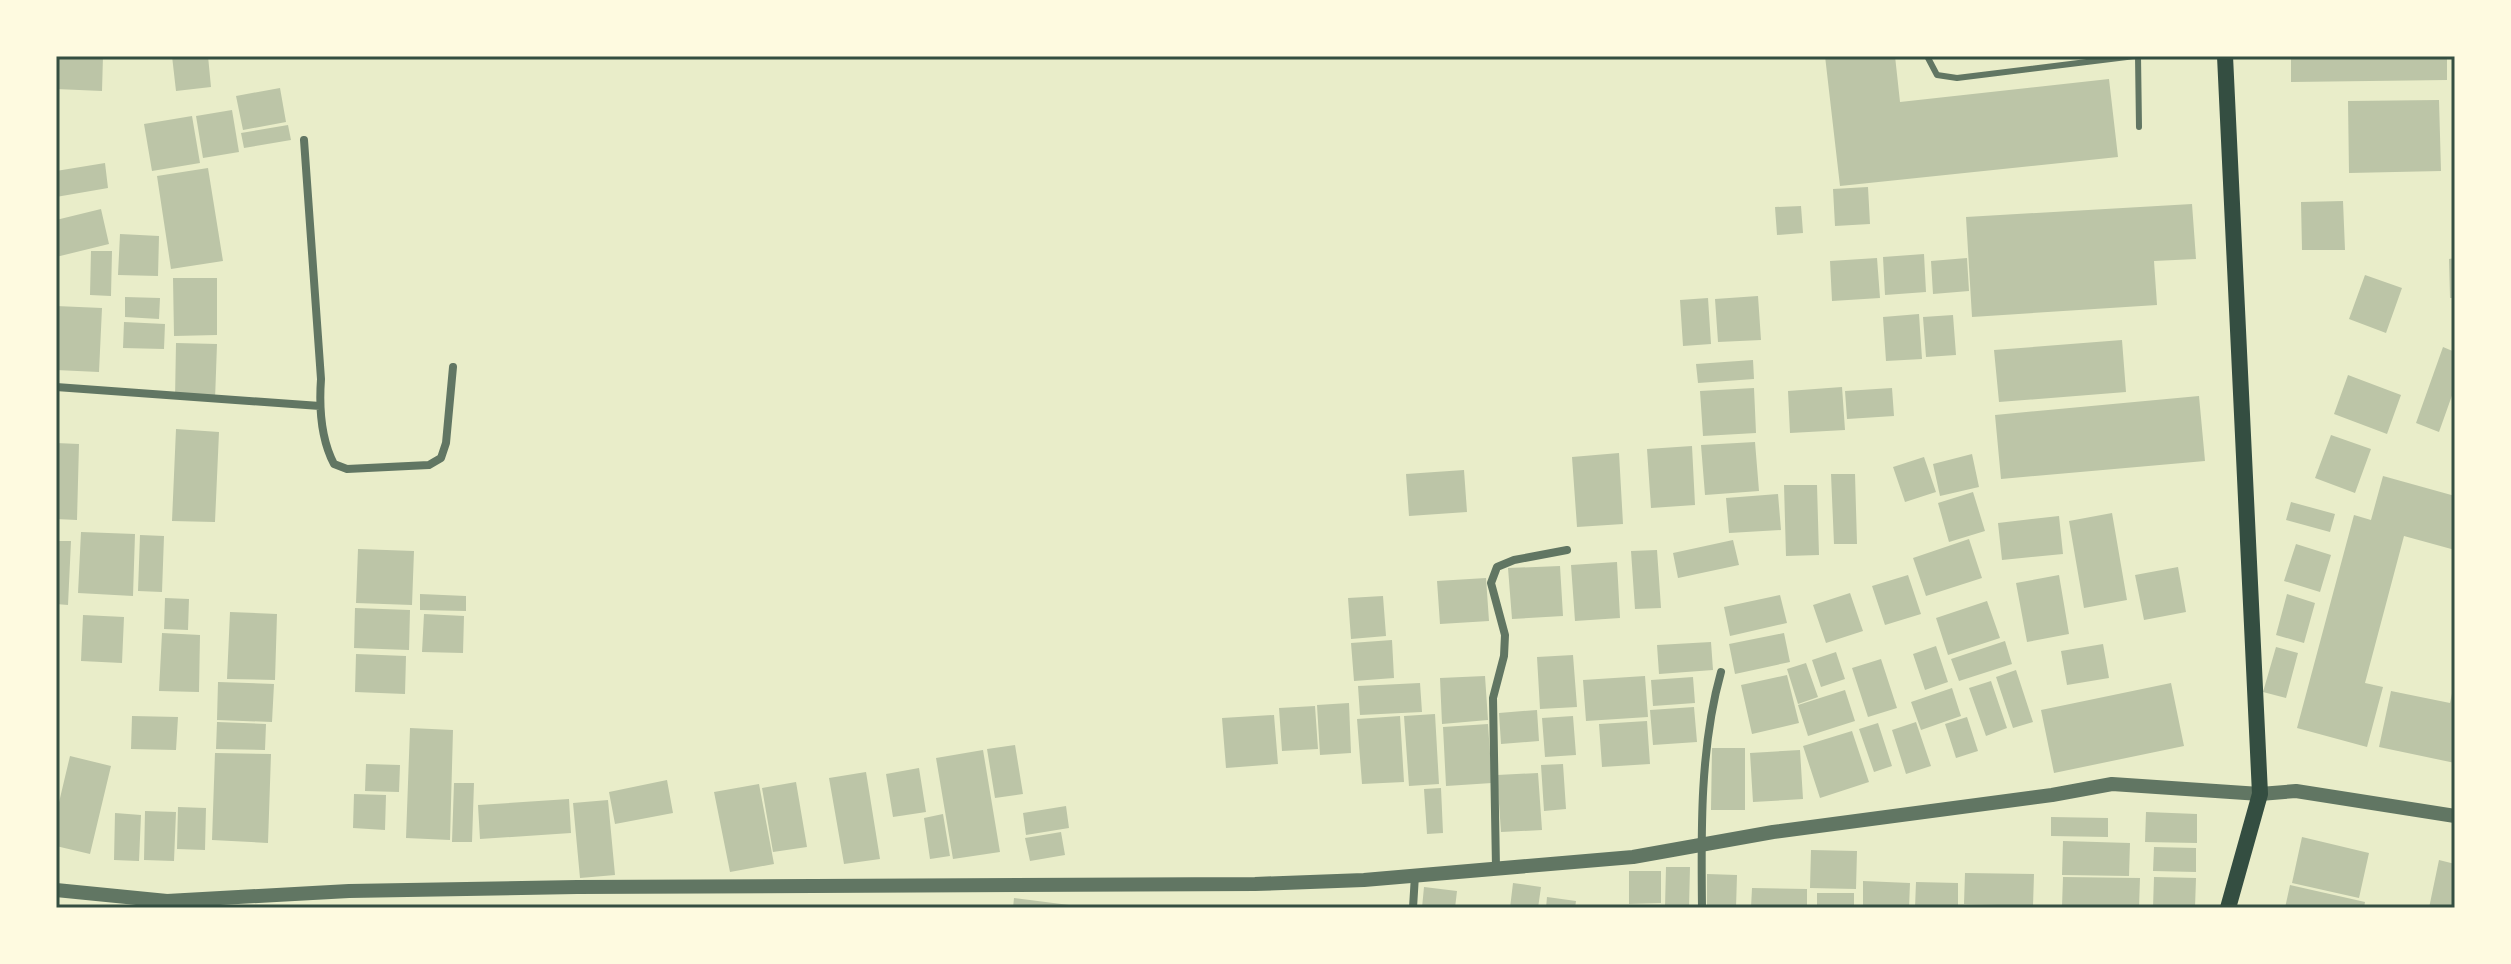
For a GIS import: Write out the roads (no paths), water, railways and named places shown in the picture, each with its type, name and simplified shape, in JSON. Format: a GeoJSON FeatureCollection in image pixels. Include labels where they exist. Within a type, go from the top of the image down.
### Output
{"type":"FeatureCollection","features":[{"type":"Feature","properties":{"kind":"main road"},"geometry":{"type":"LineString","coordinates":[[2225,56],[2260,794],[2228,908]]}},
{"type":"Feature","properties":{"kind":"street"},"geometry":{"type":"LineString","coordinates":[[304,140],[321,379],[320,406],[327,450],[334,464],[347,469],[429,465],[441,458],[446,443],[453,367]]}},
{"type":"Feature","properties":{"kind":"street"},"geometry":{"type":"LineString","coordinates":[[56,387],[320,406]]}},
{"type":"Feature","properties":{"kind":"street"},"geometry":{"type":"LineString","coordinates":[[1496,868],[1493,698],[1504,656],[1505,635],[1491,583],[1497,567],[1514,560],[1567,550]]}},
{"type":"Feature","properties":{"kind":"street"},"geometry":{"type":"LineString","coordinates":[[1702,908],[1701,846],[1710,710],[1721,672]]}},
{"type":"Feature","properties":{"kind":"street"},"geometry":{"type":"LineString","coordinates":[[56,890],[167,901],[349,891],[532,888],[1255,884],[1415,875],[1633,857],[1773,832],[2052,795],[2112,784],[2260,794],[2296,791],[2455,816]]}},
{"type":"Feature","properties":{"kind":"street"},"geometry":{"type":"LineString","coordinates":[[1413,908],[1415,875]]}},
{"type":"Feature","properties":{"kind":"lane"},"geometry":{"type":"LineString","coordinates":[[1927,56],[1937,75],[1957,78],[2137,56],[2139,127]]}}]}
